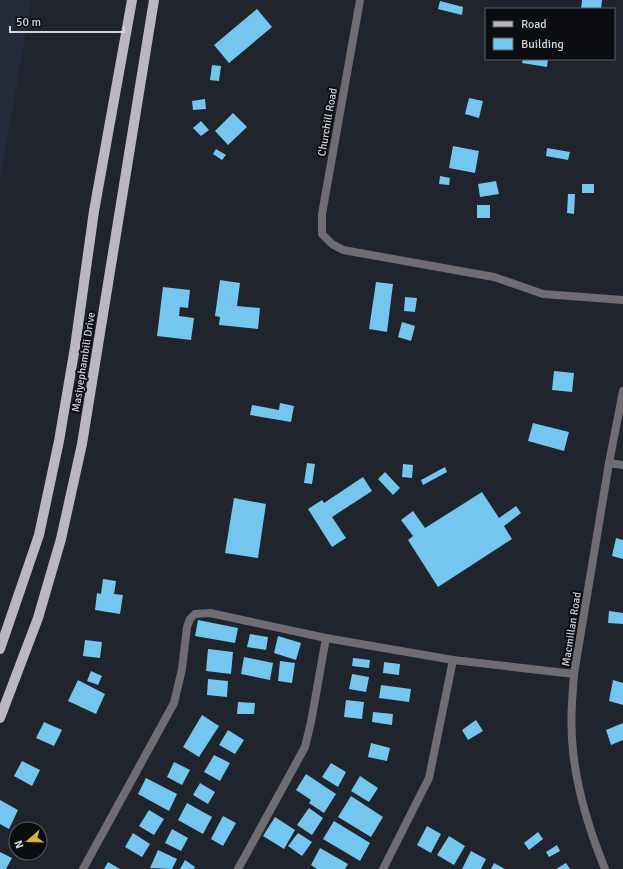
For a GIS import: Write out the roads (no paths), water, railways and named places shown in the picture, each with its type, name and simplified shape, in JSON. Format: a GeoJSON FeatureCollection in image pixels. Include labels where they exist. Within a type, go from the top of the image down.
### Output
{"type":"FeatureCollection","features":[{"type":"Feature","properties":{"kind":"main road","name":"Masiyephambili Drive"},"geometry":{"type":"LineString","coordinates":[[0,649],[39,535],[59,441],[75,347],[94,211],[132,0]]}},
{"type":"Feature","properties":{"kind":"main road","name":"Masiyephambili Drive"},"geometry":{"type":"LineString","coordinates":[[0,718],[38,618],[61,540],[82,444],[154,0]]}},
{"type":"Feature","properties":{"kind":"street","name":"Churchill Road"},"geometry":{"type":"LineString","coordinates":[[360,0],[322,214],[322,234],[332,244],[343,250],[494,277],[543,294],[623,300]]}},
{"type":"Feature","properties":{"kind":"street","name":"Macmillan Road"},"geometry":{"type":"LineString","coordinates":[[605,869],[592,834],[581,796],[573,751],[571,709],[574,674],[609,463],[623,391]]}},
{"type":"Feature","properties":{"kind":"street"},"geometry":{"type":"LineString","coordinates":[[609,463],[623,465]]}},
{"type":"Feature","properties":{"kind":"street"},"geometry":{"type":"LineString","coordinates":[[82,869],[174,703],[182,669],[187,627],[190,619],[195,614],[210,613],[326,638],[453,660],[574,674]]}},
{"type":"Feature","properties":{"kind":"street"},"geometry":{"type":"LineString","coordinates":[[238,869],[305,747],[326,638]]}},
{"type":"Feature","properties":{"kind":"street"},"geometry":{"type":"LineString","coordinates":[[383,869],[428,778],[453,660]]}}]}
